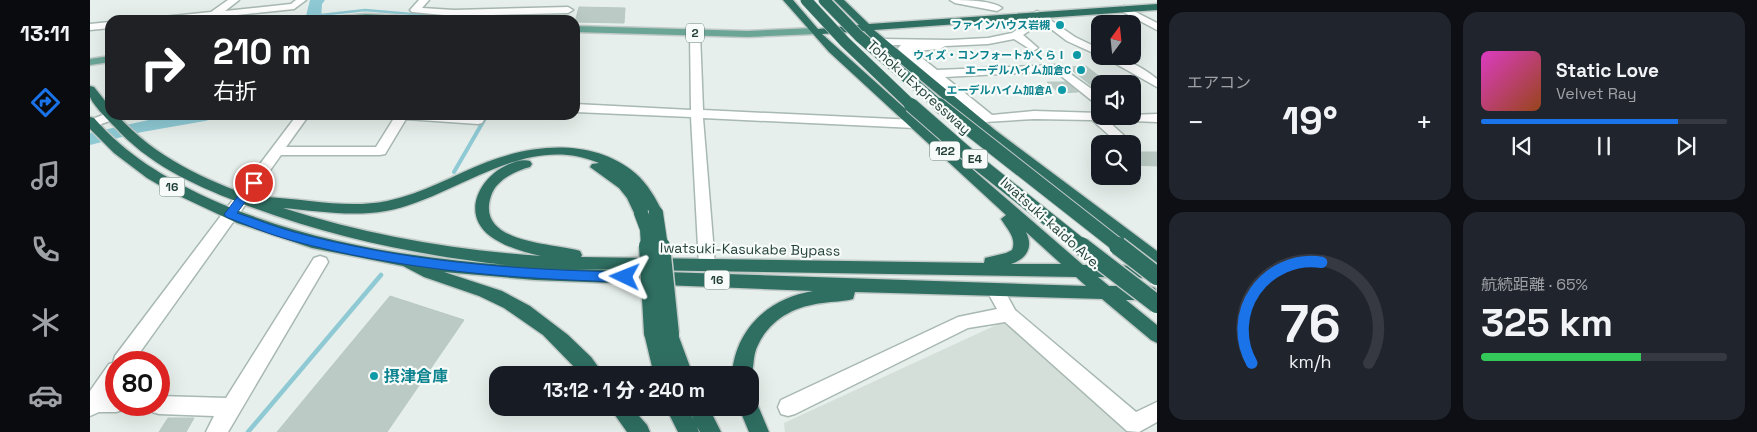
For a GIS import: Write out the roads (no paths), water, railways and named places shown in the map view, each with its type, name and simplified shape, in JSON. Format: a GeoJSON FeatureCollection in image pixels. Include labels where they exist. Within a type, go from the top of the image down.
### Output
{"type":"FeatureCollection","features":[{"type":"Feature","properties":{"kind":"highway","name":"122"},"geometry":{"type":"LineString","coordinates":[[788,0],[815,31]]}},
{"type":"Feature","properties":{"kind":"highway","name":"Tohoku Expressway"},"geometry":{"type":"LineString","coordinates":[[806,0],[852,49],[925,116],[1097,258],[1157,304]]}},
{"type":"Feature","properties":{"kind":"highway","name":"Tohoku Expressway"},"geometry":{"type":"LineString","coordinates":[[824,0],[859,36],[962,126],[1157,274]]}},
{"type":"Feature","properties":{"kind":"highway"},"geometry":{"type":"LineString","coordinates":[[839,0],[882,42],[991,133],[1157,259]]}},
{"type":"Feature","properties":{"kind":"highway"},"geometry":{"type":"LineString","coordinates":[[815,31],[1157,7]]}},
{"type":"Feature","properties":{"kind":"highway","name":"Iwatsuki-kaido Ave."},"geometry":{"type":"LineString","coordinates":[[815,31],[1076,270],[1157,335]]}},
{"type":"Feature","properties":{"kind":"highway","name":"Iwatsuki-Kasukabe Bypass"},"geometry":{"type":"LineString","coordinates":[[90,89],[105,107]]}},
{"type":"Feature","properties":{"kind":"highway","name":"Iwatsuki-Kasukabe Bypass"},"geometry":{"type":"LineString","coordinates":[[116,120],[139,144],[168,164],[245,200],[343,232],[471,255],[554,263],[1076,270],[1157,274]]}},
{"type":"Feature","properties":{"kind":"highway","name":"16"},"geometry":{"type":"LineString","coordinates":[[92,124],[119,152],[166,183],[230,214],[290,235],[331,246],[406,260],[574,276],[990,291],[1157,294]]}},
{"type":"Feature","properties":{"kind":"highway"},"geometry":{"type":"LineString","coordinates":[[245,200],[346,209],[384,206],[427,195],[507,159],[526,154],[558,151],[592,155],[621,168],[642,186],[649,213]]}},
{"type":"Feature","properties":{"kind":"highway"},"geometry":{"type":"LineString","coordinates":[[664,366],[662,334],[660,232],[649,213],[629,190],[611,174],[591,165],[563,160],[531,162],[509,169],[493,182],[486,192],[481,208],[482,216],[487,226],[518,244],[540,250],[703,265]]}},
{"type":"Feature","properties":{"kind":"highway"},"geometry":{"type":"LineString","coordinates":[[855,268],[899,264],[975,264],[1008,260],[1018,254],[1022,248],[1022,239],[990,193]]}},
{"type":"Feature","properties":{"kind":"highway"},"geometry":{"type":"LineString","coordinates":[[1126,236],[1157,255]]}},
{"type":"Feature","properties":{"kind":"highway"},"geometry":{"type":"LineString","coordinates":[[1097,258],[1157,310]]}},
{"type":"Feature","properties":{"kind":"highway"},"geometry":{"type":"LineString","coordinates":[[406,260],[426,273],[496,296],[533,316],[570,348],[586,366]]}},
{"type":"Feature","properties":{"kind":"highway"},"geometry":{"type":"LineString","coordinates":[[743,366],[744,356],[754,334],[770,317],[795,301],[829,295],[854,294],[956,298],[990,291]]}},
{"type":"Feature","properties":{"kind":"highway"},"geometry":{"type":"LineString","coordinates":[[662,334],[678,366]]}},
{"type":"Feature","properties":{"kind":"highway"},"geometry":{"type":"LineString","coordinates":[[627,416],[640,432]]}},
{"type":"Feature","properties":{"kind":"highway"},"geometry":{"type":"LineString","coordinates":[[680,416],[689,432]]}},
{"type":"Feature","properties":{"kind":"highway"},"geometry":{"type":"LineString","coordinates":[[702,416],[711,432]]}},
{"type":"Feature","properties":{"kind":"highway"},"geometry":{"type":"LineString","coordinates":[[752,416],[758,432]]}},
{"type":"Feature","properties":{"kind":"main road","name":"2"},"geometry":{"type":"LineString","coordinates":[[580,29],[748,34],[815,31]]}},
{"type":"Feature","properties":{"kind":"main road"},"geometry":{"type":"LineString","coordinates":[[90,62],[105,60]]}},
{"type":"Feature","properties":{"kind":"street"},"geometry":{"type":"LineString","coordinates":[[212,15],[234,0]]}},
{"type":"Feature","properties":{"kind":"street"},"geometry":{"type":"LineString","coordinates":[[230,15],[294,6],[301,0]]}},
{"type":"Feature","properties":{"kind":"street"},"geometry":{"type":"LineString","coordinates":[[424,0],[414,10],[446,15]]}},
{"type":"Feature","properties":{"kind":"street"},"geometry":{"type":"LineString","coordinates":[[452,15],[460,0]]}},
{"type":"Feature","properties":{"kind":"street"},"geometry":{"type":"LineString","coordinates":[[489,12],[492,0]]}},
{"type":"Feature","properties":{"kind":"street"},"geometry":{"type":"LineString","coordinates":[[518,0],[528,3],[526,10]]}},
{"type":"Feature","properties":{"kind":"street"},"geometry":{"type":"LineString","coordinates":[[955,0],[997,8]]}},
{"type":"Feature","properties":{"kind":"street"},"geometry":{"type":"LineString","coordinates":[[987,0],[1009,16]]}},
{"type":"Feature","properties":{"kind":"street"},"geometry":{"type":"LineString","coordinates":[[461,15],[571,8],[565,15]]}},
{"type":"Feature","properties":{"kind":"street"},"geometry":{"type":"LineString","coordinates":[[1124,9],[1157,26]]}},
{"type":"Feature","properties":{"kind":"street"},"geometry":{"type":"LineString","coordinates":[[882,42],[985,41],[1016,35],[1038,20],[1037,14]]}},
{"type":"Feature","properties":{"kind":"street"},"geometry":{"type":"LineString","coordinates":[[1037,14],[1071,39],[1091,49]]}},
{"type":"Feature","properties":{"kind":"street"},"geometry":{"type":"LineString","coordinates":[[90,27],[105,26]]}},
{"type":"Feature","properties":{"kind":"street"},"geometry":{"type":"LineString","coordinates":[[695,33],[703,265]]}},
{"type":"Feature","properties":{"kind":"street"},"geometry":{"type":"LineString","coordinates":[[1016,35],[1033,48]]}},
{"type":"Feature","properties":{"kind":"street"},"geometry":{"type":"LineString","coordinates":[[944,42],[940,46],[903,48],[989,119],[1034,115],[1091,116]]}},
{"type":"Feature","properties":{"kind":"street"},"geometry":{"type":"LineString","coordinates":[[1126,65],[1144,74],[1157,84]]}},
{"type":"Feature","properties":{"kind":"street"},"geometry":{"type":"LineString","coordinates":[[933,74],[1058,68],[1091,94]]}},
{"type":"Feature","properties":{"kind":"street"},"geometry":{"type":"LineString","coordinates":[[580,108],[915,124]]}},
{"type":"Feature","properties":{"kind":"street"},"geometry":{"type":"LineString","coordinates":[[1141,117],[1157,118]]}},
{"type":"Feature","properties":{"kind":"street"},"geometry":{"type":"LineString","coordinates":[[92,124],[107,120]]}},
{"type":"Feature","properties":{"kind":"street"},"geometry":{"type":"LineString","coordinates":[[130,351],[230,214],[245,200],[299,120]]}},
{"type":"Feature","properties":{"kind":"street"},"geometry":{"type":"LineString","coordinates":[[277,152],[380,151],[399,120]]}},
{"type":"Feature","properties":{"kind":"street"},"geometry":{"type":"LineString","coordinates":[[1106,125],[1117,135]]}},
{"type":"Feature","properties":{"kind":"street"},"geometry":{"type":"LineString","coordinates":[[216,432],[320,262]]}},
{"type":"Feature","properties":{"kind":"street"},"geometry":{"type":"LineString","coordinates":[[990,291],[1009,315],[1134,424],[1157,411]]}},
{"type":"Feature","properties":{"kind":"street"},"geometry":{"type":"LineString","coordinates":[[788,407],[964,322],[1009,315]]}},
{"type":"Feature","properties":{"kind":"street"},"geometry":{"type":"LineString","coordinates":[[91,404],[105,385]]}},
{"type":"Feature","properties":{"kind":"street"},"geometry":{"type":"LineString","coordinates":[[91,404],[105,403]]}},
{"type":"Feature","properties":{"kind":"street"},"geometry":{"type":"LineString","coordinates":[[170,405],[231,407]]}},
{"type":"Feature","properties":{"kind":"waterway"},"geometry":{"type":"LineString","coordinates":[[314,15],[315,3],[318,0]]}},
{"type":"Feature","properties":{"kind":"waterway"},"geometry":{"type":"LineString","coordinates":[[321,15],[365,10],[423,15]]}},
{"type":"Feature","properties":{"kind":"waterway"},"geometry":{"type":"LineString","coordinates":[[90,139],[142,126],[176,120]]}},
{"type":"Feature","properties":{"kind":"waterway"},"geometry":{"type":"LineString","coordinates":[[454,172],[484,120]]}},
{"type":"Feature","properties":{"kind":"waterway"},"geometry":{"type":"LineString","coordinates":[[248,432],[381,275]]}},
{"type":"Feature","properties":{"kind":"place","name":"ファインハウス岩槻"},"geometry":{"type":"Point","coordinates":[1060,25]}},
{"type":"Feature","properties":{"kind":"place","name":"ウィズ・コンフォートかくらⅠ"},"geometry":{"type":"Point","coordinates":[1077,55]}},
{"type":"Feature","properties":{"kind":"place","name":"エーデルハイム加倉C"},"geometry":{"type":"Point","coordinates":[1081,70]}},
{"type":"Feature","properties":{"kind":"place","name":"エーデルハイム加倉A"},"geometry":{"type":"Point","coordinates":[1062,90]}},
{"type":"Feature","properties":{"kind":"place","name":"摂津倉庫"},"geometry":{"type":"Point","coordinates":[374,376]}}]}
